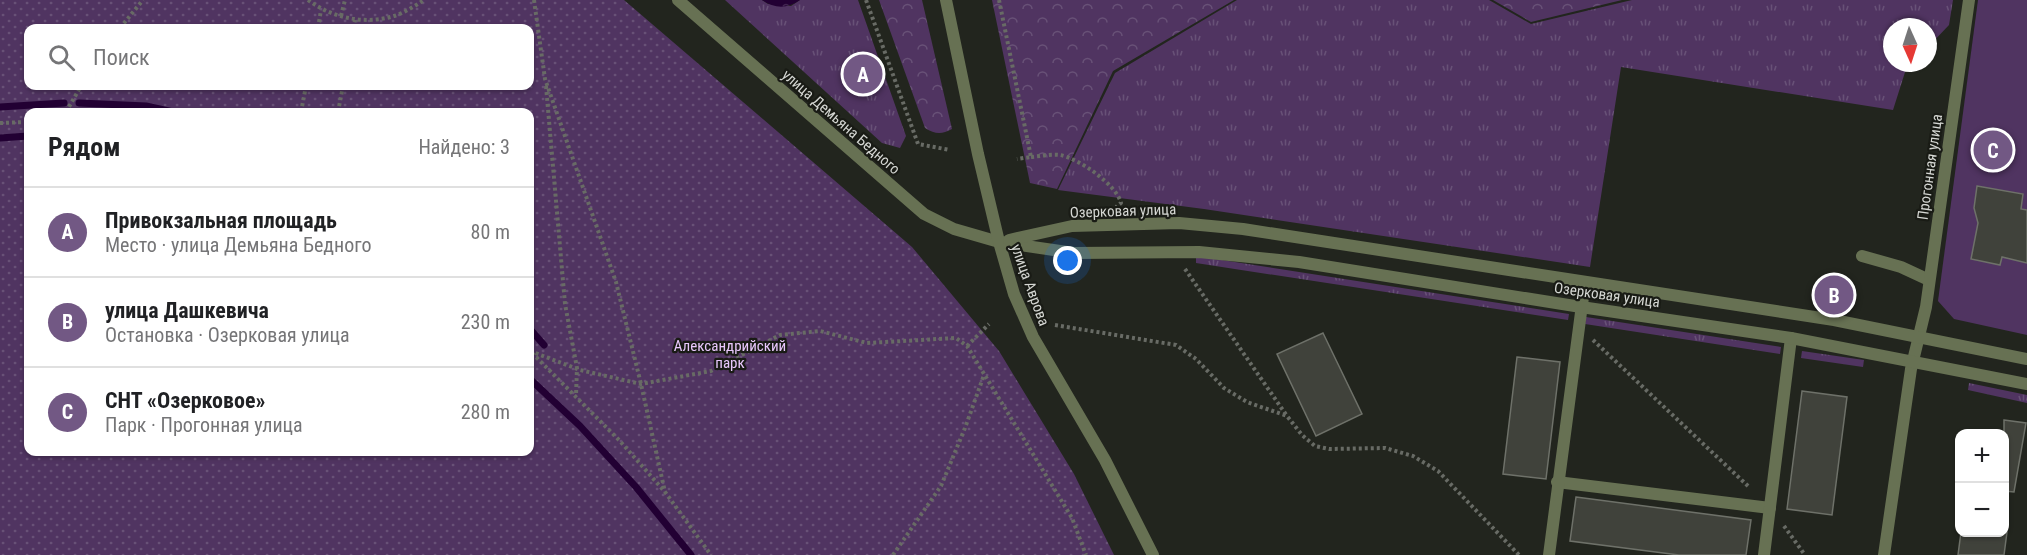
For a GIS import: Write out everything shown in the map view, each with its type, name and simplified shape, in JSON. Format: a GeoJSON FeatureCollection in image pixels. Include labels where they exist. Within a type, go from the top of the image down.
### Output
{"type":"FeatureCollection","features":[{"type":"Feature","properties":{"kind":"street","name":"улица Демьяна Бедного"},"geometry":{"type":"LineString","coordinates":[[678,0],[924,214],[954,229],[999,242]]}},
{"type":"Feature","properties":{"kind":"street","name":"улица Аврова"},"geometry":{"type":"LineString","coordinates":[[946,0],[978,154],[1014,294],[1033,337],[1105,460],[1153,555]]}},
{"type":"Feature","properties":{"kind":"street","name":"Прогонная улица"},"geometry":{"type":"LineString","coordinates":[[1884,555],[1913,360],[1926,307],[1969,0]]}},
{"type":"Feature","properties":{"kind":"street","name":"Озерковая улица"},"geometry":{"type":"LineString","coordinates":[[999,242],[1072,226],[1179,223],[1243,229],[1834,320],[2027,359]]}},
{"type":"Feature","properties":{"kind":"street","name":"Озерковая улица"},"geometry":{"type":"LineString","coordinates":[[999,242],[1074,253],[1175,251],[1234,254],[1332,267],[1791,338],[2027,384]]}},
{"type":"Feature","properties":{"kind":"street"},"geometry":{"type":"LineString","coordinates":[[1862,256],[1901,267],[1929,280]]}},
{"type":"Feature","properties":{"kind":"street"},"geometry":{"type":"LineString","coordinates":[[1549,555],[1585,282]]}},
{"type":"Feature","properties":{"kind":"street"},"geometry":{"type":"LineString","coordinates":[[1764,555],[1791,338]]}},
{"type":"Feature","properties":{"kind":"street"},"geometry":{"type":"LineString","coordinates":[[1557,482],[1770,508]]}},
{"type":"Feature","properties":{"kind":"path"},"geometry":{"type":"LineString","coordinates":[[123,24],[142,0]]}},
{"type":"Feature","properties":{"kind":"path"},"geometry":{"type":"LineString","coordinates":[[308,0],[321,10],[355,20],[377,20],[395,16],[424,0]]}},
{"type":"Feature","properties":{"kind":"path"},"geometry":{"type":"LineString","coordinates":[[341,16],[345,0]]}},
{"type":"Feature","properties":{"kind":"path"},"geometry":{"type":"LineString","coordinates":[[534,0],[545,79],[565,304],[577,368],[576,395]]}},
{"type":"Feature","properties":{"kind":"path"},"geometry":{"type":"LineString","coordinates":[[866,0],[918,144],[950,150]]}},
{"type":"Feature","properties":{"kind":"path"},"geometry":{"type":"LineString","coordinates":[[999,0],[1031,157]]}},
{"type":"Feature","properties":{"kind":"path"},"geometry":{"type":"LineString","coordinates":[[319,24],[321,10]]}},
{"type":"Feature","properties":{"kind":"path"},"geometry":{"type":"LineString","coordinates":[[354,24],[355,20]]}},
{"type":"Feature","properties":{"kind":"path"},"geometry":{"type":"LineString","coordinates":[[545,79],[613,272],[665,492]]}},
{"type":"Feature","properties":{"kind":"path"},"geometry":{"type":"LineString","coordinates":[[68,108],[79,90]]}},
{"type":"Feature","properties":{"kind":"path"},"geometry":{"type":"LineString","coordinates":[[302,108],[305,90]]}},
{"type":"Feature","properties":{"kind":"path"},"geometry":{"type":"LineString","coordinates":[[339,108],[342,90]]}},
{"type":"Feature","properties":{"kind":"path"},"geometry":{"type":"LineString","coordinates":[[0,123],[24,122]]}},
{"type":"Feature","properties":{"kind":"path"},"geometry":{"type":"LineString","coordinates":[[1017,159],[1058,155],[1080,163],[1099,176],[1119,196],[1121,203],[1113,208]]}},
{"type":"Feature","properties":{"kind":"path"},"geometry":{"type":"LineString","coordinates":[[1184,267],[1302,435],[1315,446],[1329,449],[1385,448],[1413,456],[1438,471],[1519,555]]}},
{"type":"Feature","properties":{"kind":"path"},"geometry":{"type":"LineString","coordinates":[[967,346],[989,324]]}},
{"type":"Feature","properties":{"kind":"path"},"geometry":{"type":"LineString","coordinates":[[1055,325],[1176,345],[1196,359],[1224,388],[1247,402],[1287,416]]}},
{"type":"Feature","properties":{"kind":"path"},"geometry":{"type":"LineString","coordinates":[[534,352],[577,368],[641,384],[711,371],[780,335],[820,331],[867,343],[956,338],[967,346],[1072,518],[1086,555]]}},
{"type":"Feature","properties":{"kind":"path"},"geometry":{"type":"LineString","coordinates":[[1592,339],[1770,508],[1805,555]]}},
{"type":"Feature","properties":{"kind":"path"},"geometry":{"type":"LineString","coordinates":[[534,355],[620,440],[665,492],[711,555]]}},
{"type":"Feature","properties":{"kind":"path"},"geometry":{"type":"LineString","coordinates":[[893,555],[941,486],[984,374]]}},
{"type":"Feature","properties":{"kind":"green space","name":"Александрийский парк"},"geometry":{"type":"Polygon","coordinates":[[[0,0],[624,0],[912,247],[999,351],[1074,474],[1114,555],[0,555],[0,0]]]}},
{"type":"Feature","properties":{"kind":"green space"},"geometry":{"type":"Polygon","coordinates":[[[725,0],[762,0],[768,4],[791,6],[800,0],[858,0],[906,136],[900,148],[882,143],[725,0]]]}},
{"type":"Feature","properties":{"kind":"green space"},"geometry":{"type":"Polygon","coordinates":[[[879,0],[922,0],[952,129],[938,133],[925,128],[879,0]]]}},
{"type":"Feature","properties":{"kind":"green space"},"geometry":{"type":"Polygon","coordinates":[[[992,0],[1234,0],[1113,71],[1057,189],[1030,183],[992,0]]]}},
{"type":"Feature","properties":{"kind":"green space"},"geometry":{"type":"Polygon","coordinates":[[[1237,0],[1489,0],[1531,24],[1632,0],[1953,0],[1949,25],[1937,38],[1937,18],[1883,18],[1883,72],[1905,72],[1893,110],[1621,67],[1590,267],[1204,209],[1058,190],[1115,73],[1237,0]]]}},
{"type":"Feature","properties":{"kind":"green space"},"geometry":{"type":"Polygon","coordinates":[[[1493,0],[1622,0],[1531,22],[1493,0]]]}},
{"type":"Feature","properties":{"kind":"green space"},"geometry":{"type":"Polygon","coordinates":[[[1978,0],[2027,0],[2027,335],[1954,319],[1938,301],[1978,0]]]}},
{"type":"Feature","properties":{"kind":"green space"},"geometry":{"type":"Polygon","coordinates":[[[1196,256],[1569,314],[1568,320],[1196,263],[1196,256]]]}},
{"type":"Feature","properties":{"kind":"green space"},"geometry":{"type":"Polygon","coordinates":[[[1586,317],[1781,347],[1780,354],[1585,324],[1586,317]]]}},
{"type":"Feature","properties":{"kind":"green space"},"geometry":{"type":"Polygon","coordinates":[[[1802,351],[1864,360],[1863,367],[1801,358],[1802,351]]]}},
{"type":"Feature","properties":{"kind":"green space"},"geometry":{"type":"Polygon","coordinates":[[[1969,383],[2027,395],[2027,403],[1968,390],[1969,383]]]}},
{"type":"Feature","properties":{"kind":"water"},"geometry":{"type":"Polygon","coordinates":[[[762,0],[800,0],[781,7],[762,0]]]}},
{"type":"Feature","properties":{"kind":"building"},"geometry":{"type":"Polygon","coordinates":[[[1977,186],[2023,194],[2021,209],[2027,210],[2027,263],[2002,257],[2000,265],[1971,259],[1978,223],[1974,208],[1977,186]]]}},
{"type":"Feature","properties":{"kind":"building"},"geometry":{"type":"Polygon","coordinates":[[[1323,333],[1362,414],[1316,436],[1277,354],[1323,333]]]}},
{"type":"Feature","properties":{"kind":"building"},"geometry":{"type":"Polygon","coordinates":[[[1517,357],[1560,362],[1546,479],[1503,474],[1517,357]]]}},
{"type":"Feature","properties":{"kind":"building"},"geometry":{"type":"Polygon","coordinates":[[[1802,391],[1847,397],[1832,515],[1787,509],[1802,391]]]}},
{"type":"Feature","properties":{"kind":"building"},"geometry":{"type":"Polygon","coordinates":[[[2004,420],[2026,423],[2014,492],[2009,492],[2009,429],[2004,429],[2004,420]]]}},
{"type":"Feature","properties":{"kind":"building"},"geometry":{"type":"Polygon","coordinates":[[[1576,497],[1751,520],[1746,555],[1679,555],[1570,541],[1576,497]]]}},
{"type":"Feature","properties":{"kind":"building"},"geometry":{"type":"Polygon","coordinates":[[[1960,537],[2006,537],[2004,555],[1958,555],[1960,537]]]}},
{"type":"Feature","properties":{"kind":"waterway"},"geometry":{"type":"LineString","coordinates":[[0,107],[64,103]]}},
{"type":"Feature","properties":{"kind":"waterway"},"geometry":{"type":"LineString","coordinates":[[79,103],[155,108]]}},
{"type":"Feature","properties":{"kind":"waterway"},"geometry":{"type":"LineString","coordinates":[[0,138],[24,136]]}},
{"type":"Feature","properties":{"kind":"waterway"},"geometry":{"type":"LineString","coordinates":[[534,334],[544,345]]}},
{"type":"Feature","properties":{"kind":"waterway"},"geometry":{"type":"LineString","coordinates":[[534,383],[580,426],[636,487],[691,555]]}},
{"type":"Feature","properties":{"kind":"place","name":"Привокзальная площадь"},"geometry":{"type":"Point","coordinates":[863,74]}},
{"type":"Feature","properties":{"kind":"place","name":"СНТ «Озерковое»"},"geometry":{"type":"Point","coordinates":[1993,150]}},
{"type":"Feature","properties":{"kind":"place","name":"улица Дашкевича"},"geometry":{"type":"Point","coordinates":[1834,295]}}]}
